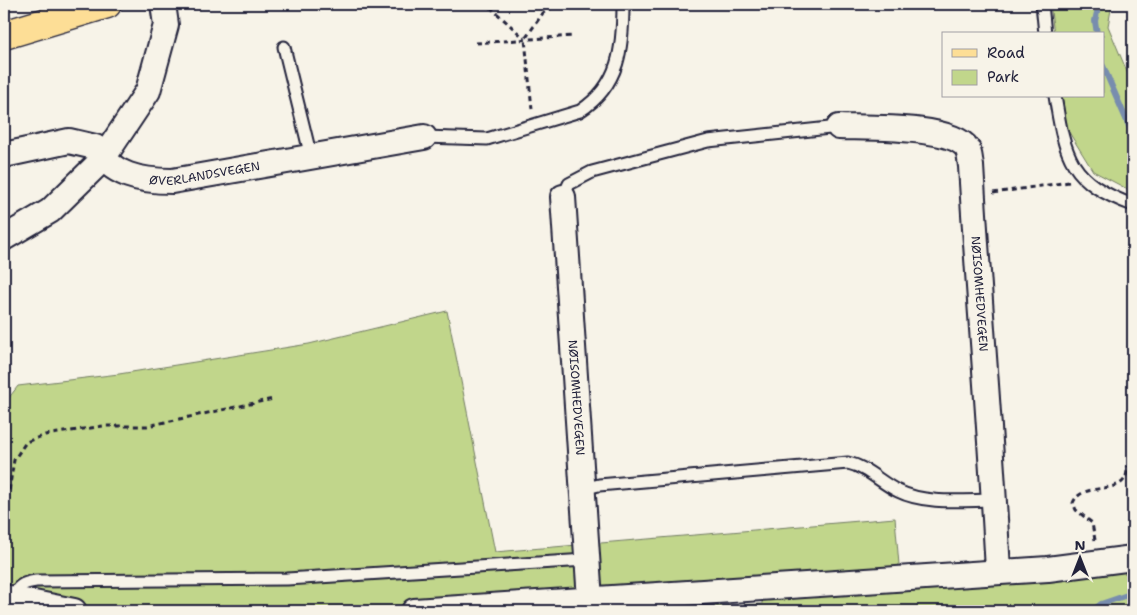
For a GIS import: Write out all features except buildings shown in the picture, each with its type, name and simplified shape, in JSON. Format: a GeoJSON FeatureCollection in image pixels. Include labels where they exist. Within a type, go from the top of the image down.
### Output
{"type":"FeatureCollection","features":[{"type":"Feature","properties":{"kind":"main road"},"geometry":{"type":"LineString","coordinates":[[4,35],[107,4]]}},
{"type":"Feature","properties":{"kind":"street"},"geometry":{"type":"LineString","coordinates":[[4,238],[50,211],[102,160],[148,91],[166,25],[163,4]]}},
{"type":"Feature","properties":{"kind":"street","name":"NØISOMHEDVEGEN"},"geometry":{"type":"LineString","coordinates":[[839,127],[933,132],[953,138],[968,150],[973,194],[998,571]]}},
{"type":"Feature","properties":{"kind":"street","name":"ØVERLANDSVEGEN"},"geometry":{"type":"LineString","coordinates":[[4,156],[69,141],[95,147],[102,160],[110,167],[137,179],[153,181],[221,174],[424,137]]}},
{"type":"Feature","properties":{"kind":"street","name":"NØISOMHEDVEGEN"},"geometry":{"type":"LineString","coordinates":[[563,197],[577,379],[586,560],[590,600]]}},
{"type":"Feature","properties":{"kind":"street"},"geometry":{"type":"LineString","coordinates":[[414,611],[1048,569],[1133,558]]}},
{"type":"Feature","properties":{"kind":"street"},"geometry":{"type":"LineString","coordinates":[[8,597],[74,611]]}},
{"type":"Feature","properties":{"kind":"lane"},"geometry":{"type":"LineString","coordinates":[[424,137],[487,138],[580,111],[590,104],[609,81],[618,65],[621,53],[623,4]]}},
{"type":"Feature","properties":{"kind":"lane"},"geometry":{"type":"LineString","coordinates":[[1042,4],[1045,32]]}},
{"type":"Feature","properties":{"kind":"lane"},"geometry":{"type":"LineString","coordinates":[[284,47],[311,157]]}},
{"type":"Feature","properties":{"kind":"lane"},"geometry":{"type":"LineString","coordinates":[[1055,98],[1065,148],[1082,176],[1096,188],[1133,205]]}},
{"type":"Feature","properties":{"kind":"lane"},"geometry":{"type":"LineString","coordinates":[[563,197],[569,184],[592,172],[708,141],[839,127]]}},
{"type":"Feature","properties":{"kind":"lane"},"geometry":{"type":"LineString","coordinates":[[582,489],[609,484],[848,463],[856,464],[909,496],[940,500],[994,500]]}},
{"type":"Feature","properties":{"kind":"lane"},"geometry":{"type":"LineString","coordinates":[[8,597],[24,582],[36,581],[287,580],[586,560]]}},
{"type":"Feature","properties":{"kind":"path"},"geometry":{"type":"LineString","coordinates":[[534,125],[525,39],[543,13],[557,4]]}},
{"type":"Feature","properties":{"kind":"path"},"geometry":{"type":"LineString","coordinates":[[490,7],[525,39]]}},
{"type":"Feature","properties":{"kind":"path"},"geometry":{"type":"LineString","coordinates":[[476,43],[573,36]]}},
{"type":"Feature","properties":{"kind":"path"},"geometry":{"type":"LineString","coordinates":[[973,194],[1017,191],[1070,182],[1082,176]]}},
{"type":"Feature","properties":{"kind":"path"},"geometry":{"type":"LineString","coordinates":[[4,507],[7,504],[14,460],[26,442],[45,435],[103,426],[147,426],[272,399]]}},
{"type":"Feature","properties":{"kind":"path"},"geometry":{"type":"LineString","coordinates":[[1095,563],[1092,523],[1076,510],[1073,503],[1075,498],[1084,492],[1120,484],[1125,480],[1128,466]]}},
{"type":"Feature","properties":{"kind":"green space"},"geometry":{"type":"Polygon","coordinates":[[[1050,4],[1112,4],[1108,26],[1133,86],[1133,192],[1093,171],[1067,129],[1062,98],[1104,98],[1104,32],[1054,32],[1050,4]]]}},
{"type":"Feature","properties":{"kind":"green space"},"geometry":{"type":"Polygon","coordinates":[[[447,311],[495,552],[895,518],[901,588],[1133,567],[1133,611],[640,611],[762,604],[762,599],[522,611],[24,611],[4,607],[4,404],[18,386],[119,374],[309,344],[447,311]]]}},
{"type":"Feature","properties":{"kind":"waterway"},"geometry":{"type":"LineString","coordinates":[[1097,32],[1095,21],[1099,4]]}},
{"type":"Feature","properties":{"kind":"waterway"},"geometry":{"type":"LineString","coordinates":[[1104,68],[1133,135]]}},
{"type":"Feature","properties":{"kind":"waterway"},"geometry":{"type":"LineString","coordinates":[[1092,611],[1101,604],[1133,593]]}}]}
